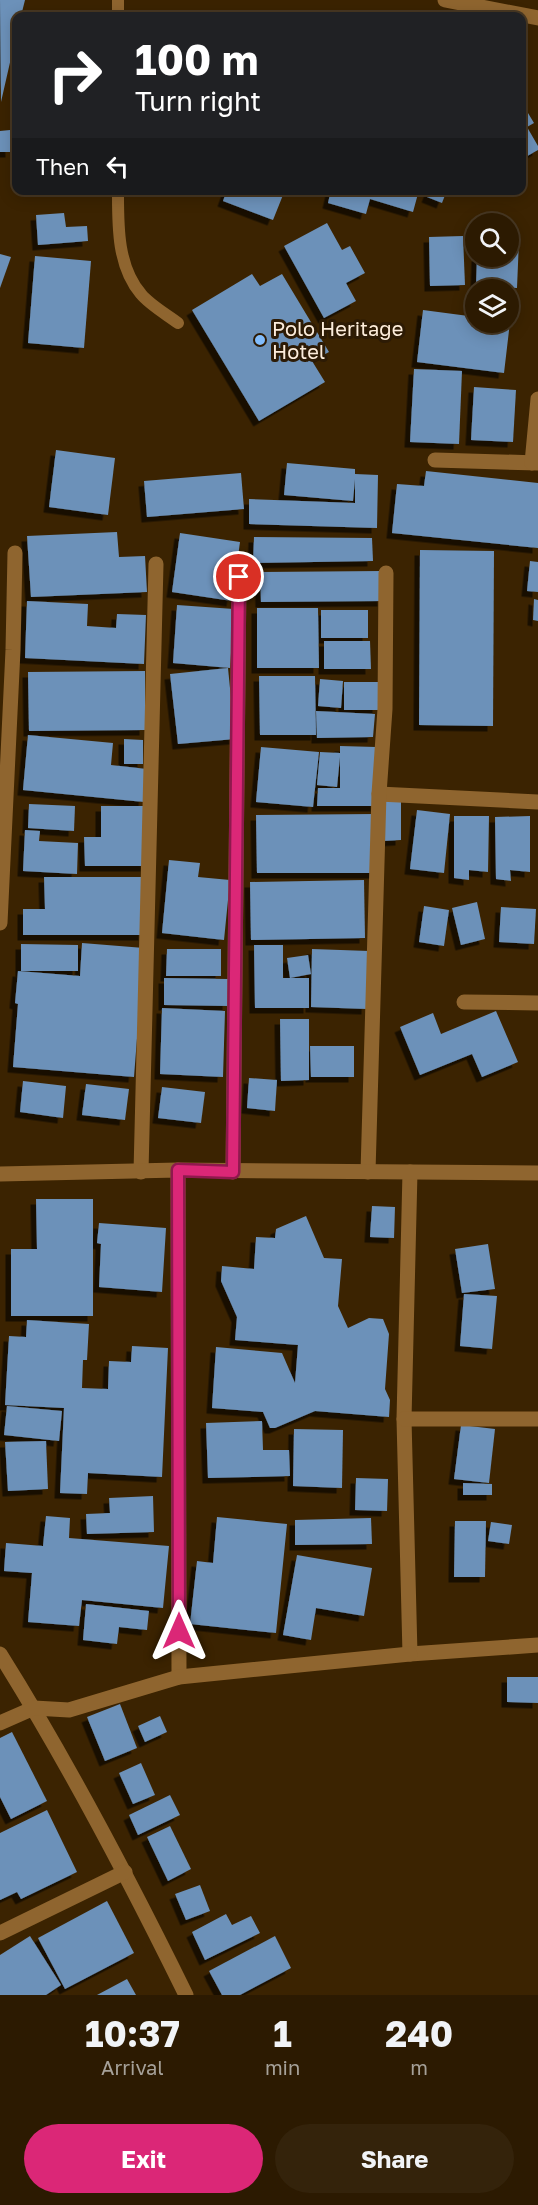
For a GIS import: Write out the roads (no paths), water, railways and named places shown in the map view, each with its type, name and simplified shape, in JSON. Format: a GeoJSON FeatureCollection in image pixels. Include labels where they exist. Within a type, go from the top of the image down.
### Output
{"type":"FeatureCollection","features":[{"type":"Feature","properties":{"kind":"street"},"geometry":{"type":"LineString","coordinates":[[445,0],[507,12]]}},
{"type":"Feature","properties":{"kind":"street"},"geometry":{"type":"LineString","coordinates":[[435,460],[535,463],[538,399]]}},
{"type":"Feature","properties":{"kind":"street"},"geometry":{"type":"LineString","coordinates":[[0,923],[13,650],[15,553]]}},
{"type":"Feature","properties":{"kind":"street"},"geometry":{"type":"LineString","coordinates":[[141,1172],[156,564]]}},
{"type":"Feature","properties":{"kind":"street"},"geometry":{"type":"LineString","coordinates":[[368,1172],[380,794],[385,709],[386,573]]}},
{"type":"Feature","properties":{"kind":"street"},"geometry":{"type":"LineString","coordinates":[[233,1172],[239,577]]}},
{"type":"Feature","properties":{"kind":"street"},"geometry":{"type":"LineString","coordinates":[[380,794],[538,801]]}},
{"type":"Feature","properties":{"kind":"street"},"geometry":{"type":"LineString","coordinates":[[464,1002],[538,1004]]}},
{"type":"Feature","properties":{"kind":"street"},"geometry":{"type":"LineString","coordinates":[[178,1170],[179,1677]]}},
{"type":"Feature","properties":{"kind":"street"},"geometry":{"type":"LineString","coordinates":[[0,1174],[178,1170],[538,1173]]}},
{"type":"Feature","properties":{"kind":"street"},"geometry":{"type":"LineString","coordinates":[[410,1172],[404,1419],[410,1654]]}},
{"type":"Feature","properties":{"kind":"street"},"geometry":{"type":"LineString","coordinates":[[404,1419],[538,1419]]}},
{"type":"Feature","properties":{"kind":"street"},"geometry":{"type":"LineString","coordinates":[[0,1723],[34,1708],[69,1710],[179,1677],[410,1654],[538,1645]]}},
{"type":"Feature","properties":{"kind":"street"},"geometry":{"type":"LineString","coordinates":[[0,1654],[34,1708],[125,1872],[186,1995]]}},
{"type":"Feature","properties":{"kind":"street"},"geometry":{"type":"LineString","coordinates":[[0,1933],[125,1872]]}},
{"type":"Feature","properties":{"kind":"lane"},"geometry":{"type":"LineString","coordinates":[[118,195],[118,239],[129,275],[141,295],[178,323]]}},
{"type":"Feature","properties":{"kind":"place","name":"Polo Heritage Hotel"},"geometry":{"type":"Point","coordinates":[260,340]}}]}
